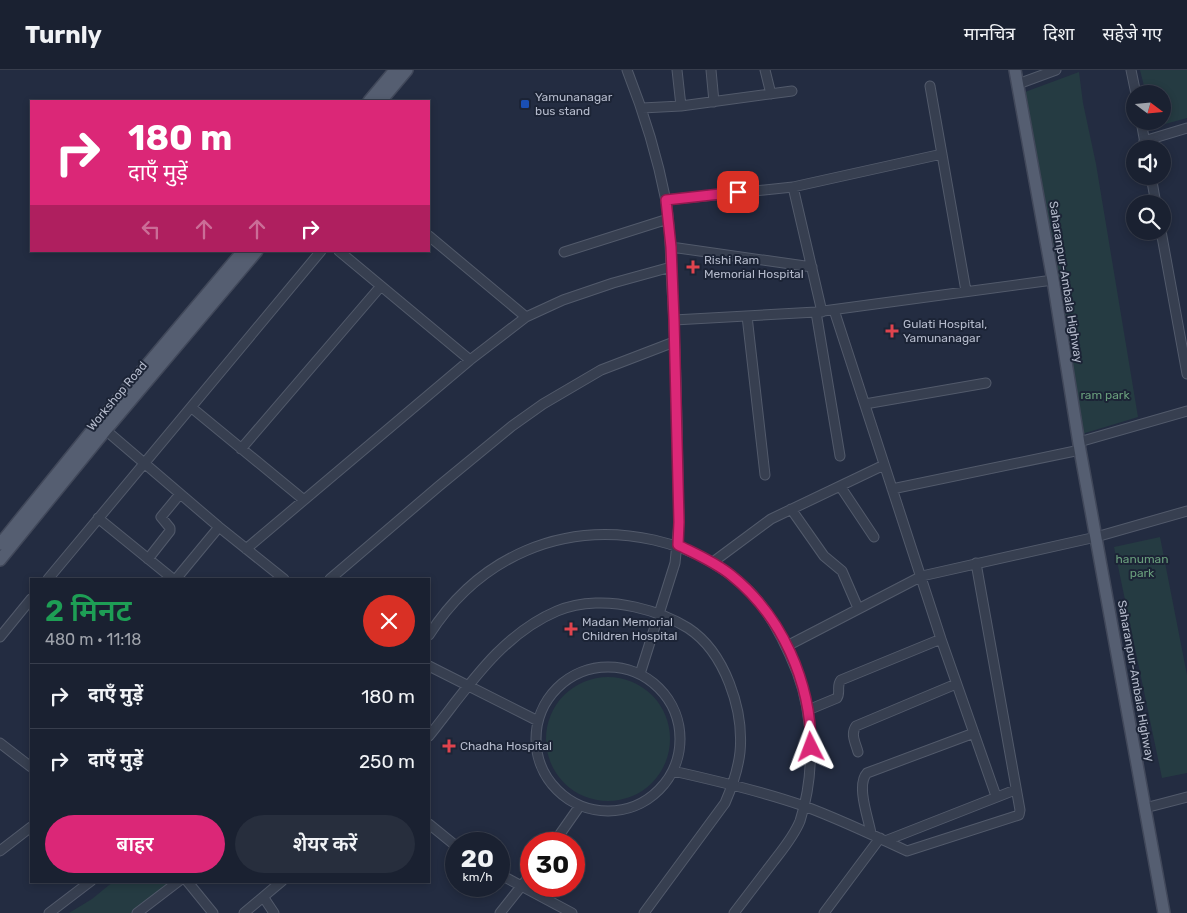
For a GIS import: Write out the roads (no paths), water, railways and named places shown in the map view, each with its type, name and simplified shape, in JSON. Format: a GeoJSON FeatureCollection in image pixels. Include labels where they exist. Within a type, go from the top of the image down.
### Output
{"type":"FeatureCollection","features":[{"type":"Feature","properties":{"kind":"main road"},"geometry":{"type":"LineString","coordinates":[[370,100],[395,70]]}},
{"type":"Feature","properties":{"kind":"main road"},"geometry":{"type":"LineString","coordinates":[[382,100],[407,70]]}},
{"type":"Feature","properties":{"kind":"main road","name":"Saharanpur-Ambala Highway"},"geometry":{"type":"LineString","coordinates":[[1015,70],[1053,280],[1079,446],[1164,913]]}},
{"type":"Feature","properties":{"kind":"main road","name":"Workshop Road"},"geometry":{"type":"LineString","coordinates":[[0,560],[102,427],[242,252]]}},
{"type":"Feature","properties":{"kind":"main road","name":"Workshop Road"},"geometry":{"type":"LineString","coordinates":[[0,544],[256,252]]}},
{"type":"Feature","properties":{"kind":"main road"},"geometry":{"type":"LineString","coordinates":[[0,528],[16,524]]}},
{"type":"Feature","properties":{"kind":"street"},"geometry":{"type":"LineString","coordinates":[[627,70],[652,138],[666,200],[671,247],[674,320],[679,522],[675,563],[640,674]]}},
{"type":"Feature","properties":{"kind":"street"},"geometry":{"type":"LineString","coordinates":[[677,70],[680,106]]}},
{"type":"Feature","properties":{"kind":"street"},"geometry":{"type":"LineString","coordinates":[[711,70],[714,102]]}},
{"type":"Feature","properties":{"kind":"street"},"geometry":{"type":"LineString","coordinates":[[765,70],[771,94]]}},
{"type":"Feature","properties":{"kind":"street"},"geometry":{"type":"LineString","coordinates":[[1018,84],[1056,70]]}},
{"type":"Feature","properties":{"kind":"street"},"geometry":{"type":"LineString","coordinates":[[1131,70],[1134,85]]}},
{"type":"Feature","properties":{"kind":"street"},"geometry":{"type":"LineString","coordinates":[[930,86],[966,291]]}},
{"type":"Feature","properties":{"kind":"street"},"geometry":{"type":"LineString","coordinates":[[642,108],[680,106],[792,91]]}},
{"type":"Feature","properties":{"kind":"street"},"geometry":{"type":"LineString","coordinates":[[1157,140],[1187,128]]}},
{"type":"Feature","properties":{"kind":"street"},"geometry":{"type":"LineString","coordinates":[[666,200],[793,187],[942,154]]}},
{"type":"Feature","properties":{"kind":"street"},"geometry":{"type":"LineString","coordinates":[[793,187],[812,266],[840,456]]}},
{"type":"Feature","properties":{"kind":"street"},"geometry":{"type":"LineString","coordinates":[[564,252],[668,220]]}},
{"type":"Feature","properties":{"kind":"street"},"geometry":{"type":"LineString","coordinates":[[430,237],[526,317]]}},
{"type":"Feature","properties":{"kind":"street"},"geometry":{"type":"LineString","coordinates":[[1163,240],[1187,374]]}},
{"type":"Feature","properties":{"kind":"street"},"geometry":{"type":"LineString","coordinates":[[671,247],[812,266]]}},
{"type":"Feature","properties":{"kind":"street"},"geometry":{"type":"LineString","coordinates":[[49,578],[320,252]]}},
{"type":"Feature","properties":{"kind":"street"},"geometry":{"type":"LineString","coordinates":[[340,252],[470,360]]}},
{"type":"Feature","properties":{"kind":"street"},"geometry":{"type":"LineString","coordinates":[[246,548],[470,360],[526,317],[545,307],[579,295],[671,267]]}},
{"type":"Feature","properties":{"kind":"street"},"geometry":{"type":"LineString","coordinates":[[674,320],[819,312],[1053,280]]}},
{"type":"Feature","properties":{"kind":"street"},"geometry":{"type":"LineString","coordinates":[[241,449],[381,286]]}},
{"type":"Feature","properties":{"kind":"street"},"geometry":{"type":"LineString","coordinates":[[834,310],[941,639],[996,796]]}},
{"type":"Feature","properties":{"kind":"street"},"geometry":{"type":"LineString","coordinates":[[746,316],[765,475]]}},
{"type":"Feature","properties":{"kind":"street"},"geometry":{"type":"LineString","coordinates":[[331,578],[483,450],[543,404],[600,370],[674,342]]}},
{"type":"Feature","properties":{"kind":"street"},"geometry":{"type":"LineString","coordinates":[[865,404],[986,383]]}},
{"type":"Feature","properties":{"kind":"street"},"geometry":{"type":"LineString","coordinates":[[192,408],[304,500]]}},
{"type":"Feature","properties":{"kind":"street"},"geometry":{"type":"LineString","coordinates":[[892,489],[1079,446],[1187,411]]}},
{"type":"Feature","properties":{"kind":"street"},"geometry":{"type":"LineString","coordinates":[[102,427],[219,527],[283,578]]}},
{"type":"Feature","properties":{"kind":"street"},"geometry":{"type":"LineString","coordinates":[[712,562],[761,524],[884,465]]}},
{"type":"Feature","properties":{"kind":"street"},"geometry":{"type":"LineString","coordinates":[[840,486],[874,537]]}},
{"type":"Feature","properties":{"kind":"street"},"geometry":{"type":"LineString","coordinates":[[148,559],[170,531],[170,528],[161,517],[180,494]]}},
{"type":"Feature","properties":{"kind":"street"},"geometry":{"type":"LineString","coordinates":[[791,509],[824,556],[842,571],[858,608]]}},
{"type":"Feature","properties":{"kind":"street"},"geometry":{"type":"LineString","coordinates":[[787,646],[922,576],[976,562],[1096,537],[1187,511]]}},
{"type":"Feature","properties":{"kind":"street"},"geometry":{"type":"LineString","coordinates":[[98,518],[173,578]]}},
{"type":"Feature","properties":{"kind":"street"},"geometry":{"type":"LineString","coordinates":[[175,578],[219,527]]}},
{"type":"Feature","properties":{"kind":"street"},"geometry":{"type":"LineString","coordinates":[[430,634],[443,614],[475,582],[507,560],[538,546],[574,536],[594,534],[632,536],[678,545],[712,562],[730,575],[758,601],[787,646],[805,695],[811,747],[804,806],[800,820],[791,838],[734,913]]}},
{"type":"Feature","properties":{"kind":"street"},"geometry":{"type":"LineString","coordinates":[[673,771],[734,784],[804,806],[907,850],[1019,815],[1020,810],[976,562]]}},
{"type":"Feature","properties":{"kind":"street"},"geometry":{"type":"LineString","coordinates":[[0,636],[30,600]]}},
{"type":"Feature","properties":{"kind":"street"},"geometry":{"type":"LineString","coordinates":[[430,735],[507,642],[538,620],[560,610],[583,604],[616,604],[643,608],[660,614],[689,629],[706,644],[725,673],[735,699],[739,725],[740,752],[734,784],[725,803],[644,913]]}},
{"type":"Feature","properties":{"kind":"street"},"geometry":{"type":"LineString","coordinates":[[808,710],[837,698],[839,693],[838,685],[841,680],[941,639]]}},
{"type":"Feature","properties":{"kind":"street"},"geometry":{"type":"LineString","coordinates":[[430,666],[538,721]]}},
{"type":"Feature","properties":{"kind":"street"},"geometry":{"type":"LineString","coordinates":[[598,667],[620,667],[640,674],[659,687],[675,712],[680,727],[680,749],[673,771],[661,790],[643,803],[623,811],[601,812],[579,807],[562,796],[548,781],[539,762],[535,742],[538,721],[546,701],[560,685],[578,673],[598,667]]}},
{"type":"Feature","properties":{"kind":"street"},"geometry":{"type":"LineString","coordinates":[[858,752],[853,735],[856,726],[956,684]]}},
{"type":"Feature","properties":{"kind":"street"},"geometry":{"type":"LineString","coordinates":[[870,833],[862,788],[864,776],[867,772],[974,734]]}},
{"type":"Feature","properties":{"kind":"street"},"geometry":{"type":"LineString","coordinates":[[0,744],[30,766]]}},
{"type":"Feature","properties":{"kind":"street"},"geometry":{"type":"LineString","coordinates":[[824,913],[883,840],[1015,790]]}},
{"type":"Feature","properties":{"kind":"street"},"geometry":{"type":"LineString","coordinates":[[1145,808],[1187,797]]}},
{"type":"Feature","properties":{"kind":"street"},"geometry":{"type":"LineString","coordinates":[[561,832],[579,807]]}},
{"type":"Feature","properties":{"kind":"street"},"geometry":{"type":"LineString","coordinates":[[430,825],[445,837]]}},
{"type":"Feature","properties":{"kind":"street"},"geometry":{"type":"LineString","coordinates":[[0,850],[30,828]]}},
{"type":"Feature","properties":{"kind":"street"},"geometry":{"type":"LineString","coordinates":[[48,913],[89,883]]}},
{"type":"Feature","properties":{"kind":"street"},"geometry":{"type":"LineString","coordinates":[[136,913],[176,883]]}},
{"type":"Feature","properties":{"kind":"street"},"geometry":{"type":"LineString","coordinates":[[189,883],[213,913]]}},
{"type":"Feature","properties":{"kind":"street"},"geometry":{"type":"LineString","coordinates":[[244,913],[280,883]]}},
{"type":"Feature","properties":{"kind":"street"},"geometry":{"type":"LineString","coordinates":[[500,913],[520,890]]}},
{"type":"Feature","properties":{"kind":"street"},"geometry":{"type":"LineString","coordinates":[[540,897],[572,913]]}},
{"type":"Feature","properties":{"kind":"street"},"geometry":{"type":"LineString","coordinates":[[264,898],[274,913]]}},
{"type":"Feature","properties":{"kind":"place","name":"Yamunanagar bus stand"},"geometry":{"type":"Point","coordinates":[525,104]}},
{"type":"Feature","properties":{"kind":"place","name":"Rishi Ram Memorial Hospital"},"geometry":{"type":"Point","coordinates":[693,267]}},
{"type":"Feature","properties":{"kind":"place","name":"Gulati Hospital, Yamunanagar"},"geometry":{"type":"Point","coordinates":[892,331]}},
{"type":"Feature","properties":{"kind":"place","name":"Madan Memorial Children Hospital"},"geometry":{"type":"Point","coordinates":[571,629]}},
{"type":"Feature","properties":{"kind":"place","name":"Chadha Hospital"},"geometry":{"type":"Point","coordinates":[449,746]}},
{"type":"Feature","properties":{"kind":"park label","name":"ram park"},"geometry":{"type":"Point","coordinates":[1105,395]}},
{"type":"Feature","properties":{"kind":"park label","name":"hanuman park"},"geometry":{"type":"Point","coordinates":[1142,566]}}]}
